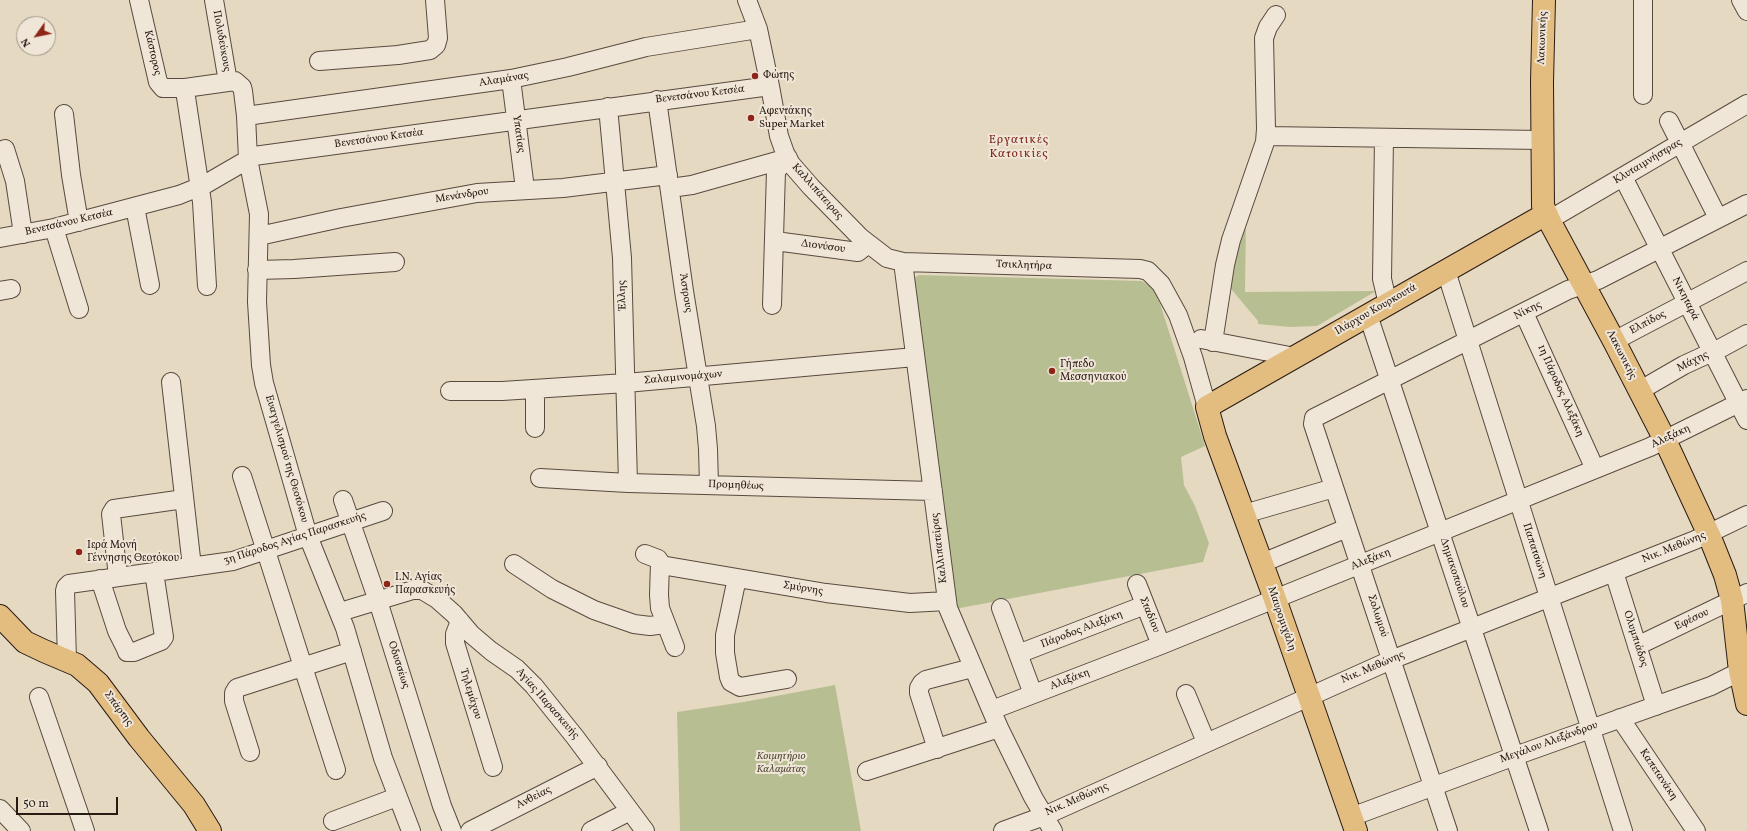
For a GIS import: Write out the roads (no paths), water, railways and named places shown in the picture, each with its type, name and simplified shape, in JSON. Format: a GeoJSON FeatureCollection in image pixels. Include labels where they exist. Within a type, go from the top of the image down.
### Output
{"type":"FeatureCollection","features":[{"type":"Feature","properties":{"kind":"main road","name":"Λακωνικής"},"geometry":{"type":"LineString","coordinates":[[1544,0],[1542,202],[1548,217],[1583,285],[1614,341],[1665,440],[1709,534],[1725,575],[1739,597],[1747,704]]}},
{"type":"Feature","properties":{"kind":"main road","name":"Ιλάρχου Κουρκουτά"},"geometry":{"type":"LineString","coordinates":[[1207,407],[1446,271],[1548,217]]}},
{"type":"Feature","properties":{"kind":"main road","name":"Μαυρομιχάλη"},"geometry":{"type":"LineString","coordinates":[[1207,407],[1353,824]]}},
{"type":"Feature","properties":{"kind":"main road","name":"Σπάρτης"},"geometry":{"type":"LineString","coordinates":[[0,616],[25,642],[67,660],[83,669],[98,683],[139,738],[194,805],[210,831]]}},
{"type":"Feature","properties":{"kind":"street","name":"Κάστορος"},"geometry":{"type":"LineString","coordinates":[[139,0],[158,82],[164,88],[185,88],[228,82]]}},
{"type":"Feature","properties":{"kind":"street","name":"Πολυδεύκους"},"geometry":{"type":"LineString","coordinates":[[214,0],[228,82]]}},
{"type":"Feature","properties":{"kind":"street"},"geometry":{"type":"LineString","coordinates":[[319,61],[398,55],[430,50],[436,45],[438,38],[435,0]]}},
{"type":"Feature","properties":{"kind":"street","name":"Καλλιπάτειρας"},"geometry":{"type":"LineString","coordinates":[[747,0],[758,29],[779,136],[788,158],[811,187],[868,244],[888,258],[903,262]]}},
{"type":"Feature","properties":{"kind":"street"},"geometry":{"type":"LineString","coordinates":[[1643,0],[1644,95]]}},
{"type":"Feature","properties":{"kind":"street"},"geometry":{"type":"LineString","coordinates":[[1741,0],[1747,11]]}},
{"type":"Feature","properties":{"kind":"street"},"geometry":{"type":"LineString","coordinates":[[1213,342],[1229,246],[1236,222],[1257,167],[1266,136],[1264,38],[1268,27],[1276,15]]}},
{"type":"Feature","properties":{"kind":"street","name":"Αλαμάνας"},"geometry":{"type":"LineString","coordinates":[[246,116],[511,79],[568,68],[646,46],[758,29]]}},
{"type":"Feature","properties":{"kind":"street","name":"Υπατίας"},"geometry":{"type":"LineString","coordinates":[[511,79],[525,190]]}},
{"type":"Feature","properties":{"kind":"street","name":"Ευαγγελισμού της Θεοτόκου"},"geometry":{"type":"LineString","coordinates":[[228,82],[235,81],[242,87],[246,116],[248,159],[260,214],[257,270],[261,358],[264,383],[308,536],[340,612],[373,727],[410,831]]}},
{"type":"Feature","properties":{"kind":"street","name":"Βενετσάνου Κετσέα"},"geometry":{"type":"LineString","coordinates":[[0,238],[79,222],[179,194],[199,186],[248,159],[271,154],[516,119],[770,86]]}},
{"type":"Feature","properties":{"kind":"street"},"geometry":{"type":"LineString","coordinates":[[186,97],[203,214],[207,286]]}},
{"type":"Feature","properties":{"kind":"street","name":"Άστρους"},"geometry":{"type":"LineString","coordinates":[[658,100],[708,449],[708,485]]}},
{"type":"Feature","properties":{"kind":"street","name":"Κλυταιμνήστρας"},"geometry":{"type":"LineString","coordinates":[[1548,217],[1623,178],[1747,104]]}},
{"type":"Feature","properties":{"kind":"street","name":"Έλλης"},"geometry":{"type":"LineString","coordinates":[[608,107],[622,263],[628,483]]}},
{"type":"Feature","properties":{"kind":"street"},"geometry":{"type":"LineString","coordinates":[[64,114],[71,175],[79,222]]}},
{"type":"Feature","properties":{"kind":"street"},"geometry":{"type":"LineString","coordinates":[[1669,121],[1718,218]]}},
{"type":"Feature","properties":{"kind":"street"},"geometry":{"type":"LineString","coordinates":[[1266,136],[1542,140]]}},
{"type":"Feature","properties":{"kind":"street"},"geometry":{"type":"LineString","coordinates":[[1384,138],[1382,279],[1388,304]]}},
{"type":"Feature","properties":{"kind":"street"},"geometry":{"type":"LineString","coordinates":[[4,149],[15,182],[23,234]]}},
{"type":"Feature","properties":{"kind":"street"},"geometry":{"type":"LineString","coordinates":[[772,305],[776,171],[788,158]]}},
{"type":"Feature","properties":{"kind":"street","name":"Μενάνδρου"},"geometry":{"type":"LineString","coordinates":[[259,236],[453,197],[499,190],[563,188],[615,182],[669,182],[692,185],[788,158]]}},
{"type":"Feature","properties":{"kind":"street","name":"Νικηταρά"},"geometry":{"type":"LineString","coordinates":[[1623,178],[1712,352],[1743,402],[1747,420]]}},
{"type":"Feature","properties":{"kind":"street","name":"Νίκης"},"geometry":{"type":"LineString","coordinates":[[1313,424],[1316,416],[1568,290],[1598,280],[1747,204]]}},
{"type":"Feature","properties":{"kind":"street"},"geometry":{"type":"LineString","coordinates":[[136,207],[150,285]]}},
{"type":"Feature","properties":{"kind":"street"},"geometry":{"type":"LineString","coordinates":[[54,228],[79,309]]}},
{"type":"Feature","properties":{"kind":"street","name":"Διονύσου"},"geometry":{"type":"LineString","coordinates":[[775,241],[858,252],[868,244]]}},
{"type":"Feature","properties":{"kind":"street"},"geometry":{"type":"LineString","coordinates":[[257,270],[395,262]]}},
{"type":"Feature","properties":{"kind":"street","name":"Τσικλητήρα"},"geometry":{"type":"LineString","coordinates":[[903,262],[1145,270],[1156,278],[1165,291],[1178,315],[1186,336]]}},
{"type":"Feature","properties":{"kind":"street","name":"Καλλιπατείρας"},"geometry":{"type":"LineString","coordinates":[[903,262],[946,601],[950,616],[999,728],[1044,816]]}},
{"type":"Feature","properties":{"kind":"street","name":"Παπατσώνη"},"geometry":{"type":"LineString","coordinates":[[1446,271],[1623,831]]}},
{"type":"Feature","properties":{"kind":"street","name":"Ελπίδος"},"geometry":{"type":"LineString","coordinates":[[1614,341],[1747,271]]}},
{"type":"Feature","properties":{"kind":"street","name":"1η Πάροδος Αλεξάκη"},"geometry":{"type":"LineString","coordinates":[[1524,313],[1595,469]]}},
{"type":"Feature","properties":{"kind":"street","name":"Δημακοπούλου"},"geometry":{"type":"LineString","coordinates":[[1368,315],[1539,831]]}},
{"type":"Feature","properties":{"kind":"street","name":"Μάχης"},"geometry":{"type":"LineString","coordinates":[[1640,391],[1747,334]]}},
{"type":"Feature","properties":{"kind":"street"},"geometry":{"type":"LineString","coordinates":[[1207,407],[1186,336],[1295,357]]}},
{"type":"Feature","properties":{"kind":"street","name":"Σαλαμινομάχων"},"geometry":{"type":"LineString","coordinates":[[450,391],[473,392],[626,383],[915,357]]}},
{"type":"Feature","properties":{"kind":"street"},"geometry":{"type":"LineString","coordinates":[[171,382],[192,567]]}},
{"type":"Feature","properties":{"kind":"street"},"geometry":{"type":"LineString","coordinates":[[535,389],[536,428]]}},
{"type":"Feature","properties":{"kind":"street","name":"Αλεξάκη"},"geometry":{"type":"LineString","coordinates":[[992,710],[1161,645],[1595,469],[1665,440],[1743,402]]}},
{"type":"Feature","properties":{"kind":"street","name":"Σολωμού"},"geometry":{"type":"LineString","coordinates":[[1313,424],[1448,831]]}},
{"type":"Feature","properties":{"kind":"street"},"geometry":{"type":"LineString","coordinates":[[242,476],[336,770]]}},
{"type":"Feature","properties":{"kind":"street","name":"Προμηθέως"},"geometry":{"type":"LineString","coordinates":[[540,478],[628,483],[933,491]]}},
{"type":"Feature","properties":{"kind":"street"},"geometry":{"type":"LineString","coordinates":[[1244,514],[1334,488]]}},
{"type":"Feature","properties":{"kind":"street"},"geometry":{"type":"LineString","coordinates":[[118,577],[111,514],[114,508],[184,499]]}},
{"type":"Feature","properties":{"kind":"street","name":"Οδυσσέως"},"geometry":{"type":"LineString","coordinates":[[344,500],[378,601],[442,806],[452,831]]}},
{"type":"Feature","properties":{"kind":"street","name":"3η Πάροδος Αγίας Παρασκευής"},"geometry":{"type":"LineString","coordinates":[[67,660],[66,587],[71,583],[233,561],[265,549],[383,511]]}},
{"type":"Feature","properties":{"kind":"street","name":"Νικ. Μεθώνης"},"geometry":{"type":"LineString","coordinates":[[1003,831],[1044,816],[1391,660],[1709,534],[1747,515]]}},
{"type":"Feature","properties":{"kind":"street"},"geometry":{"type":"LineString","coordinates":[[1262,562],[1347,528]]}},
{"type":"Feature","properties":{"kind":"street"},"geometry":{"type":"LineString","coordinates":[[645,554],[658,559],[661,565],[659,599],[665,624],[675,647]]}},
{"type":"Feature","properties":{"kind":"street"},"geometry":{"type":"LineString","coordinates":[[514,564],[552,589],[594,610],[634,624],[650,626],[665,624]]}},
{"type":"Feature","properties":{"kind":"street","name":"Σμύρνης"},"geometry":{"type":"LineString","coordinates":[[661,565],[826,592],[910,603],[946,601]]}},
{"type":"Feature","properties":{"kind":"street"},"geometry":{"type":"LineString","coordinates":[[100,579],[115,625],[126,649],[128,652],[134,652],[161,641],[164,637],[154,572]]}},
{"type":"Feature","properties":{"kind":"street","name":"Ολυμπιάδος"},"geometry":{"type":"LineString","coordinates":[[1614,572],[1656,706]]}},
{"type":"Feature","properties":{"kind":"street"},"geometry":{"type":"LineString","coordinates":[[737,578],[725,635],[725,653],[731,682],[740,687],[787,679]]}},
{"type":"Feature","properties":{"kind":"street","name":"Σταδίου"},"geometry":{"type":"LineString","coordinates":[[1137,584],[1161,645]]}},
{"type":"Feature","properties":{"kind":"street","name":"Αγίας Παρασκευής"},"geometry":{"type":"LineString","coordinates":[[340,612],[413,590],[422,590],[441,602],[483,645],[524,675],[598,766],[645,831]]}},
{"type":"Feature","properties":{"kind":"street","name":"Εφέσου"},"geometry":{"type":"LineString","coordinates":[[1637,646],[1739,597]]}},
{"type":"Feature","properties":{"kind":"street","name":"Πάροδος Αλεξάκη"},"geometry":{"type":"LineString","coordinates":[[1018,654],[1145,605]]}},
{"type":"Feature","properties":{"kind":"street"},"geometry":{"type":"LineString","coordinates":[[1001,608],[1033,694]]}},
{"type":"Feature","properties":{"kind":"street","name":"Τηλεμάχου"},"geometry":{"type":"LineString","coordinates":[[460,621],[454,635],[455,643],[493,767]]}},
{"type":"Feature","properties":{"kind":"street"},"geometry":{"type":"LineString","coordinates":[[250,752],[234,701],[234,693],[237,688],[352,651]]}},
{"type":"Feature","properties":{"kind":"street"},"geometry":{"type":"LineString","coordinates":[[937,749],[919,693],[919,688],[926,680],[972,668]]}},
{"type":"Feature","properties":{"kind":"street","name":"Μεγάλου Αλεξάνδρου"},"geometry":{"type":"LineString","coordinates":[[1353,824],[1433,786],[1590,728],[1711,686],[1744,670]]}},
{"type":"Feature","properties":{"kind":"street"},"geometry":{"type":"LineString","coordinates":[[1186,694],[1206,742]]}},
{"type":"Feature","properties":{"kind":"street"},"geometry":{"type":"LineString","coordinates":[[38,697],[85,831]]}},
{"type":"Feature","properties":{"kind":"street","name":"Καπετανάκη"},"geometry":{"type":"LineString","coordinates":[[1620,718],[1696,831]]}},
{"type":"Feature","properties":{"kind":"street"},"geometry":{"type":"LineString","coordinates":[[868,771],[999,728]]}},
{"type":"Feature","properties":{"kind":"street","name":"Ανθείας"},"geometry":{"type":"LineString","coordinates":[[470,831],[598,766]]}},
{"type":"Feature","properties":{"kind":"street"},"geometry":{"type":"LineString","coordinates":[[333,821],[397,796]]}},
{"type":"Feature","properties":{"kind":"street"},"geometry":{"type":"LineString","coordinates":[[0,809],[21,831]]}},
{"type":"Feature","properties":{"kind":"street"},"geometry":{"type":"LineString","coordinates":[[591,831],[630,811]]}},
{"type":"Feature","properties":{"kind":"street"},"geometry":{"type":"LineString","coordinates":[[1044,816],[1053,831]]}},
{"type":"Feature","properties":{"kind":"place","name":"Φώτης"},"geometry":{"type":"Point","coordinates":[755,76]}},
{"type":"Feature","properties":{"kind":"place","name":"Αφεντάκης Super Market"},"geometry":{"type":"Point","coordinates":[751,118]}},
{"type":"Feature","properties":{"kind":"place","name":"Γήπεδο Μεσσηνιακού"},"geometry":{"type":"Point","coordinates":[1052,371]}},
{"type":"Feature","properties":{"kind":"place","name":"Ιερά Μονή Γέννησης Θεοτόκου"},"geometry":{"type":"Point","coordinates":[79,552]}},
{"type":"Feature","properties":{"kind":"place","name":"Ι.Ν. Αγίας Παρασκευής"},"geometry":{"type":"Point","coordinates":[387,584]}},
{"type":"Feature","properties":{"kind":"district","name":"Εργατικές Κατοικίες"},"geometry":{"type":"Point","coordinates":[1019,148]}},
{"type":"Feature","properties":{"kind":"park label","name":"Κοιμητήριο Καλαμάτας"},"geometry":{"type":"Point","coordinates":[781,763]}}]}
